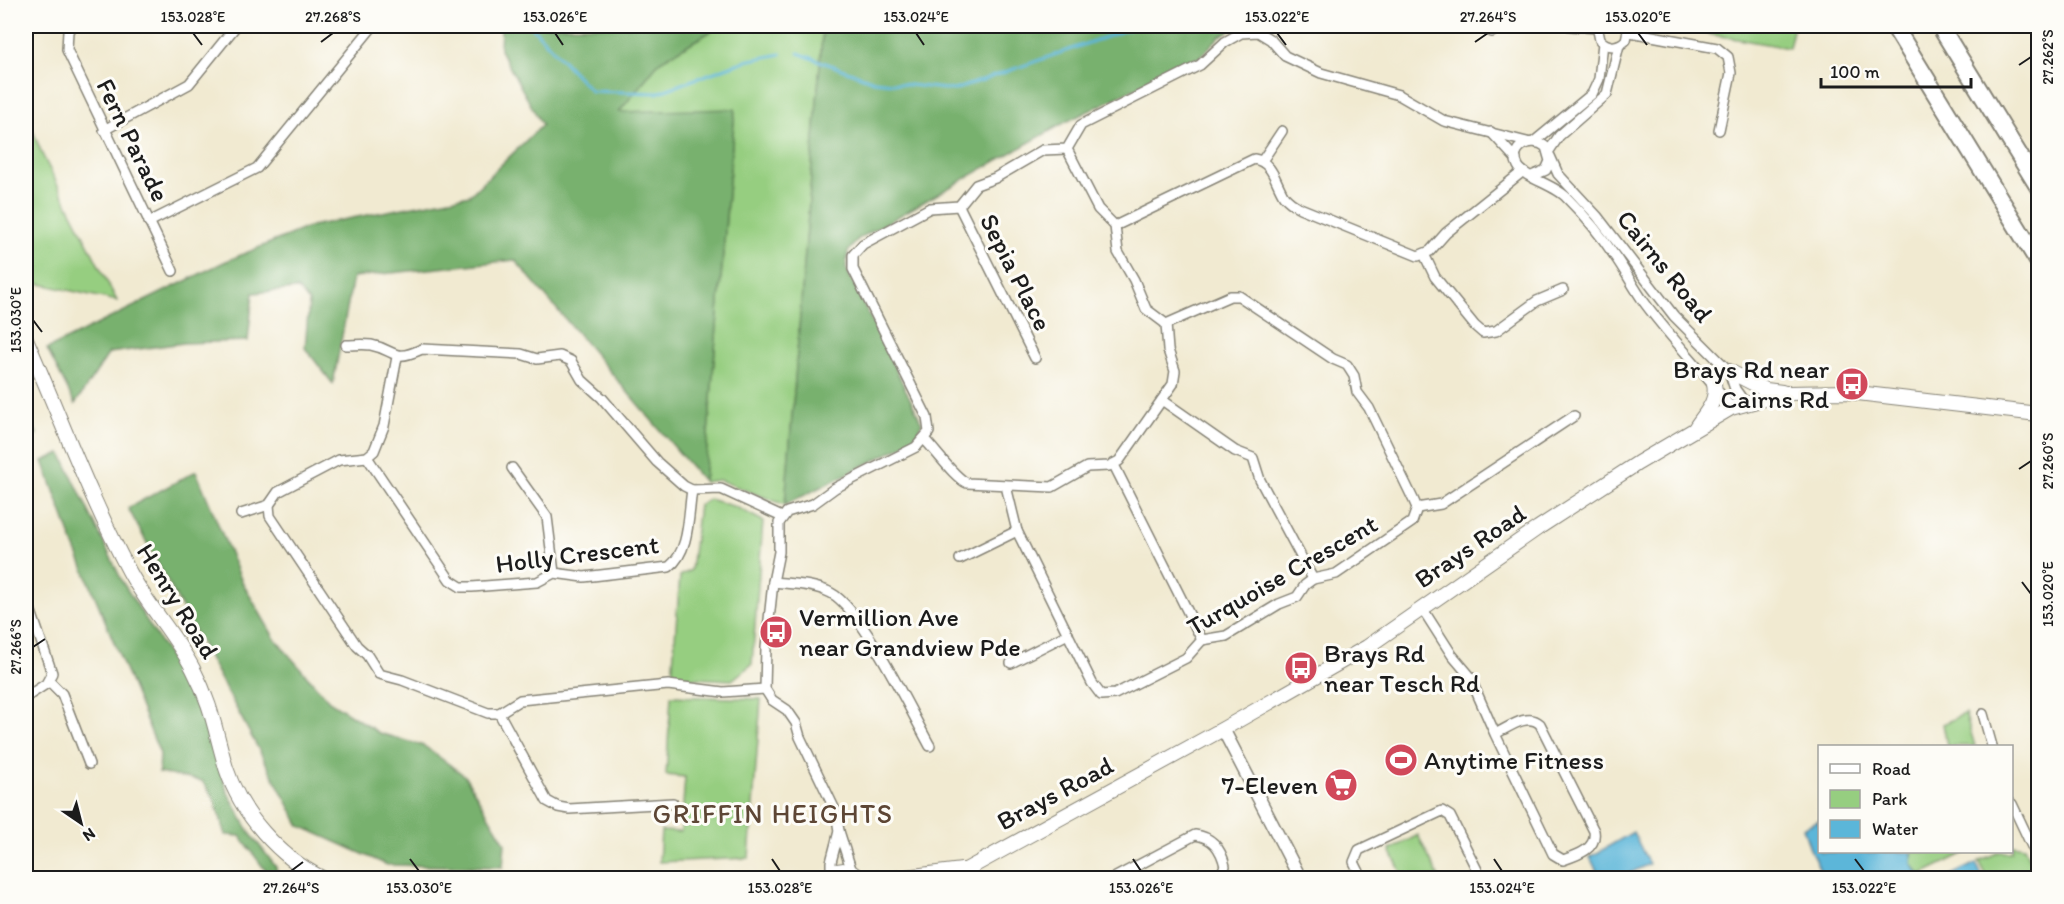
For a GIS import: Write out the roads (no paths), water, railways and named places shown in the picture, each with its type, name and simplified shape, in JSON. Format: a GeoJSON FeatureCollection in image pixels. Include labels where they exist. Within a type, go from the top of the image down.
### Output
{"type":"FeatureCollection","features":[{"type":"Feature","properties":{"kind":"highway"},"geometry":{"type":"LineString","coordinates":[[1894,26],[2038,261]]}},
{"type":"Feature","properties":{"kind":"highway"},"geometry":{"type":"LineString","coordinates":[[1940,26],[2038,186]]}},
{"type":"Feature","properties":{"kind":"main road","name":"Henry Road"},"geometry":{"type":"LineString","coordinates":[[26,339],[118,551],[141,591],[189,661],[203,689],[216,721],[226,766],[237,793],[254,819],[275,843],[312,876]]}},
{"type":"Feature","properties":{"kind":"main road"},"geometry":{"type":"LineString","coordinates":[[1729,371],[1766,390],[1786,393]]}},
{"type":"Feature","properties":{"kind":"main road"},"geometry":{"type":"LineString","coordinates":[[1695,429],[1713,403],[1716,394],[1714,384]]}},
{"type":"Feature","properties":{"kind":"main road","name":"Brays Road"},"geometry":{"type":"LineString","coordinates":[[897,879],[956,874],[1224,729],[1367,647],[1538,528],[1695,429],[1738,406],[1786,393],[1850,392],[2038,414]]}},
{"type":"Feature","properties":{"kind":"main road"},"geometry":{"type":"LineString","coordinates":[[816,879],[841,869],[856,876],[878,879]]}},
{"type":"Feature","properties":{"kind":"street","name":"Fern Parade"},"geometry":{"type":"LineString","coordinates":[[72,26],[68,31],[67,50],[173,271]]}},
{"type":"Feature","properties":{"kind":"street"},"geometry":{"type":"LineString","coordinates":[[104,130],[189,84],[236,26]]}},
{"type":"Feature","properties":{"kind":"street"},"geometry":{"type":"LineString","coordinates":[[150,222],[256,168],[373,26]]}},
{"type":"Feature","properties":{"kind":"street"},"geometry":{"type":"LineString","coordinates":[[1570,26],[1597,27],[1598,36],[1603,43],[1611,46],[1619,45],[1626,40],[1629,29],[1717,48],[1728,57],[1731,73],[1719,130]]}},
{"type":"Feature","properties":{"kind":"street"},"geometry":{"type":"LineString","coordinates":[[1067,149],[1081,125],[1200,65],[1225,42],[1241,33],[1262,34],[1271,40],[1285,56],[1321,73],[1399,95],[1444,121],[1543,144],[1550,154]]}},
{"type":"Feature","properties":{"kind":"street"},"geometry":{"type":"LineString","coordinates":[[1516,159],[1519,148],[1531,142],[1593,93],[1599,79],[1603,43]]}},
{"type":"Feature","properties":{"kind":"street"},"geometry":{"type":"LineString","coordinates":[[1262,160],[1269,167],[1284,196],[1300,208],[1410,254],[1424,254],[1446,232],[1527,174],[1546,170],[1550,154],[1559,136],[1604,99],[1611,83],[1619,45]]}},
{"type":"Feature","properties":{"kind":"street"},"geometry":{"type":"LineString","coordinates":[[1115,226],[1246,162],[1262,160],[1282,131]]}},
{"type":"Feature","properties":{"kind":"street"},"geometry":{"type":"LineString","coordinates":[[1491,132],[1527,174]]}},
{"type":"Feature","properties":{"kind":"street"},"geometry":{"type":"LineString","coordinates":[[856,876],[839,831],[834,806],[800,737],[796,723],[787,710],[772,700],[765,689],[773,582],[779,552],[779,524],[782,517],[793,508],[813,504],[835,488],[916,447],[925,440],[929,432],[927,417],[852,269],[853,255],[863,244],[930,208],[959,206],[976,186],[995,178],[1043,150],[1067,149]]}},
{"type":"Feature","properties":{"kind":"street"},"geometry":{"type":"LineString","coordinates":[[1067,149],[1098,209],[1115,226],[1118,252],[1137,285],[1146,309],[1166,324]]}},
{"type":"Feature","properties":{"kind":"street","name":"Cairns Road"},"geometry":{"type":"LineString","coordinates":[[1550,154],[1558,174],[1597,216],[1674,316],[1729,371],[1738,406]]}},
{"type":"Feature","properties":{"kind":"street","name":"Cairns Road"},"geometry":{"type":"LineString","coordinates":[[1527,174],[1555,187],[1566,197],[1613,254],[1644,302],[1714,384],[1738,406]]}},
{"type":"Feature","properties":{"kind":"street","name":"Sepia Place"},"geometry":{"type":"LineString","coordinates":[[959,206],[1035,358]]}},
{"type":"Feature","properties":{"kind":"street"},"geometry":{"type":"LineString","coordinates":[[1424,254],[1435,277],[1483,333],[1496,331],[1537,301],[1563,290]]}},
{"type":"Feature","properties":{"kind":"street"},"geometry":{"type":"LineString","coordinates":[[1166,324],[1230,296],[1239,296],[1333,359],[1347,365],[1417,508],[1441,504],[1574,416]]}},
{"type":"Feature","properties":{"kind":"street"},"geometry":{"type":"LineString","coordinates":[[925,440],[961,481],[1006,486],[1052,487],[1087,467],[1114,465],[1162,400],[1175,377],[1167,344],[1166,324]]}},
{"type":"Feature","properties":{"kind":"street"},"geometry":{"type":"LineString","coordinates":[[346,345],[373,345],[397,357],[408,356],[422,349],[521,354],[537,360],[560,357],[571,361],[582,380],[602,398],[657,462],[692,490],[721,489],[782,517]]}},
{"type":"Feature","properties":{"kind":"street"},"geometry":{"type":"LineString","coordinates":[[241,514],[269,505],[279,492],[339,460],[366,457],[374,450],[384,426],[397,357]]}},
{"type":"Feature","properties":{"kind":"street"},"geometry":{"type":"LineString","coordinates":[[1162,400],[1235,451],[1253,458],[1260,480],[1313,579]]}},
{"type":"Feature","properties":{"kind":"street","name":"Holly Crescent"},"geometry":{"type":"LineString","coordinates":[[366,457],[450,580],[461,587],[537,582],[554,573],[584,577],[669,567],[679,559],[682,549],[692,490]]}},
{"type":"Feature","properties":{"kind":"street"},"geometry":{"type":"LineString","coordinates":[[1114,465],[1202,640]]}},
{"type":"Feature","properties":{"kind":"street"},"geometry":{"type":"LineString","coordinates":[[512,468],[547,517],[554,573]]}},
{"type":"Feature","properties":{"kind":"street","name":"Turquoise Crescent"},"geometry":{"type":"LineString","coordinates":[[1006,486],[1017,531],[1092,683],[1101,695],[1115,694],[1186,658],[1202,640],[1226,636],[1279,604],[1298,597],[1305,585],[1313,579],[1336,574],[1412,522],[1417,508]]}},
{"type":"Feature","properties":{"kind":"street"},"geometry":{"type":"LineString","coordinates":[[269,505],[270,516],[357,646],[367,655],[379,674],[402,680],[488,713],[499,713],[520,700],[668,685],[723,692],[765,689]]}},
{"type":"Feature","properties":{"kind":"street"},"geometry":{"type":"LineString","coordinates":[[960,559],[1017,531]]}},
{"type":"Feature","properties":{"kind":"street"},"geometry":{"type":"LineString","coordinates":[[773,582],[822,589],[845,603],[890,673],[930,746]]}},
{"type":"Feature","properties":{"kind":"street"},"geometry":{"type":"LineString","coordinates":[[26,597],[51,664],[52,673],[48,681],[26,697]]}},
{"type":"Feature","properties":{"kind":"street"},"geometry":{"type":"LineString","coordinates":[[1422,608],[1452,655],[1469,675],[1495,734],[1553,854],[1563,860],[1590,847],[1595,838],[1594,831],[1539,722],[1527,719],[1495,734]]}},
{"type":"Feature","properties":{"kind":"street"},"geometry":{"type":"LineString","coordinates":[[1011,663],[1068,634]]}},
{"type":"Feature","properties":{"kind":"street"},"geometry":{"type":"LineString","coordinates":[[48,681],[65,699],[89,764]]}},
{"type":"Feature","properties":{"kind":"street"},"geometry":{"type":"LineString","coordinates":[[499,713],[548,801],[558,807],[673,803]]}},
{"type":"Feature","properties":{"kind":"street"},"geometry":{"type":"LineString","coordinates":[[1983,714],[1991,745]]}},
{"type":"Feature","properties":{"kind":"street"},"geometry":{"type":"LineString","coordinates":[[1224,729],[1300,879]]}},
{"type":"Feature","properties":{"kind":"street"},"geometry":{"type":"LineString","coordinates":[[2013,806],[2037,854]]}},
{"type":"Feature","properties":{"kind":"street"},"geometry":{"type":"LineString","coordinates":[[1362,879],[1354,862],[1359,850],[1442,811],[1452,819],[1481,879]]}},
{"type":"Feature","properties":{"kind":"street"},"geometry":{"type":"LineString","coordinates":[[827,876],[839,831]]}},
{"type":"Feature","properties":{"kind":"street"},"geometry":{"type":"LineString","coordinates":[[1114,879],[1195,835],[1213,841],[1218,848],[1226,866],[1219,879]]}},
{"type":"Feature","properties":{"kind":"water"},"geometry":{"type":"Polygon","coordinates":[[[1818,820],[1818,853],[1912,853],[1912,864],[1921,878],[1824,878],[1803,828],[1818,820]]]}},
{"type":"Feature","properties":{"kind":"water"},"geometry":{"type":"Polygon","coordinates":[[[1633,832],[1649,864],[1620,878],[1600,878],[1590,857],[1633,832]]]}},
{"type":"Feature","properties":{"kind":"water"},"geometry":{"type":"Polygon","coordinates":[[[1976,863],[1983,878],[1945,878],[1976,863]]]}},
{"type":"Feature","properties":{"kind":"waterway"},"geometry":{"type":"LineString","coordinates":[[531,26],[591,91],[657,93],[745,61],[781,54]]}},
{"type":"Feature","properties":{"kind":"waterway"},"geometry":{"type":"LineString","coordinates":[[798,53],[874,81],[954,90],[1137,26]]}},
{"type":"Feature","properties":{"kind":"place","name":"Brays Rd near Cairns Rd"},"geometry":{"type":"Point","coordinates":[1852,384]}},
{"type":"Feature","properties":{"kind":"place","name":"Vermillion Ave near Grandview Pde"},"geometry":{"type":"Point","coordinates":[776,632]}},
{"type":"Feature","properties":{"kind":"place","name":"Brays Rd near Tesch Rd"},"geometry":{"type":"Point","coordinates":[1301,668]}},
{"type":"Feature","properties":{"kind":"place","name":"Anytime Fitness"},"geometry":{"type":"Point","coordinates":[1401,760]}},
{"type":"Feature","properties":{"kind":"place","name":"7-Eleven"},"geometry":{"type":"Point","coordinates":[1341,785]}},
{"type":"Feature","properties":{"kind":"district","name":"GRIFFIN HEIGHTS"},"geometry":{"type":"Point","coordinates":[773,814]}}]}
